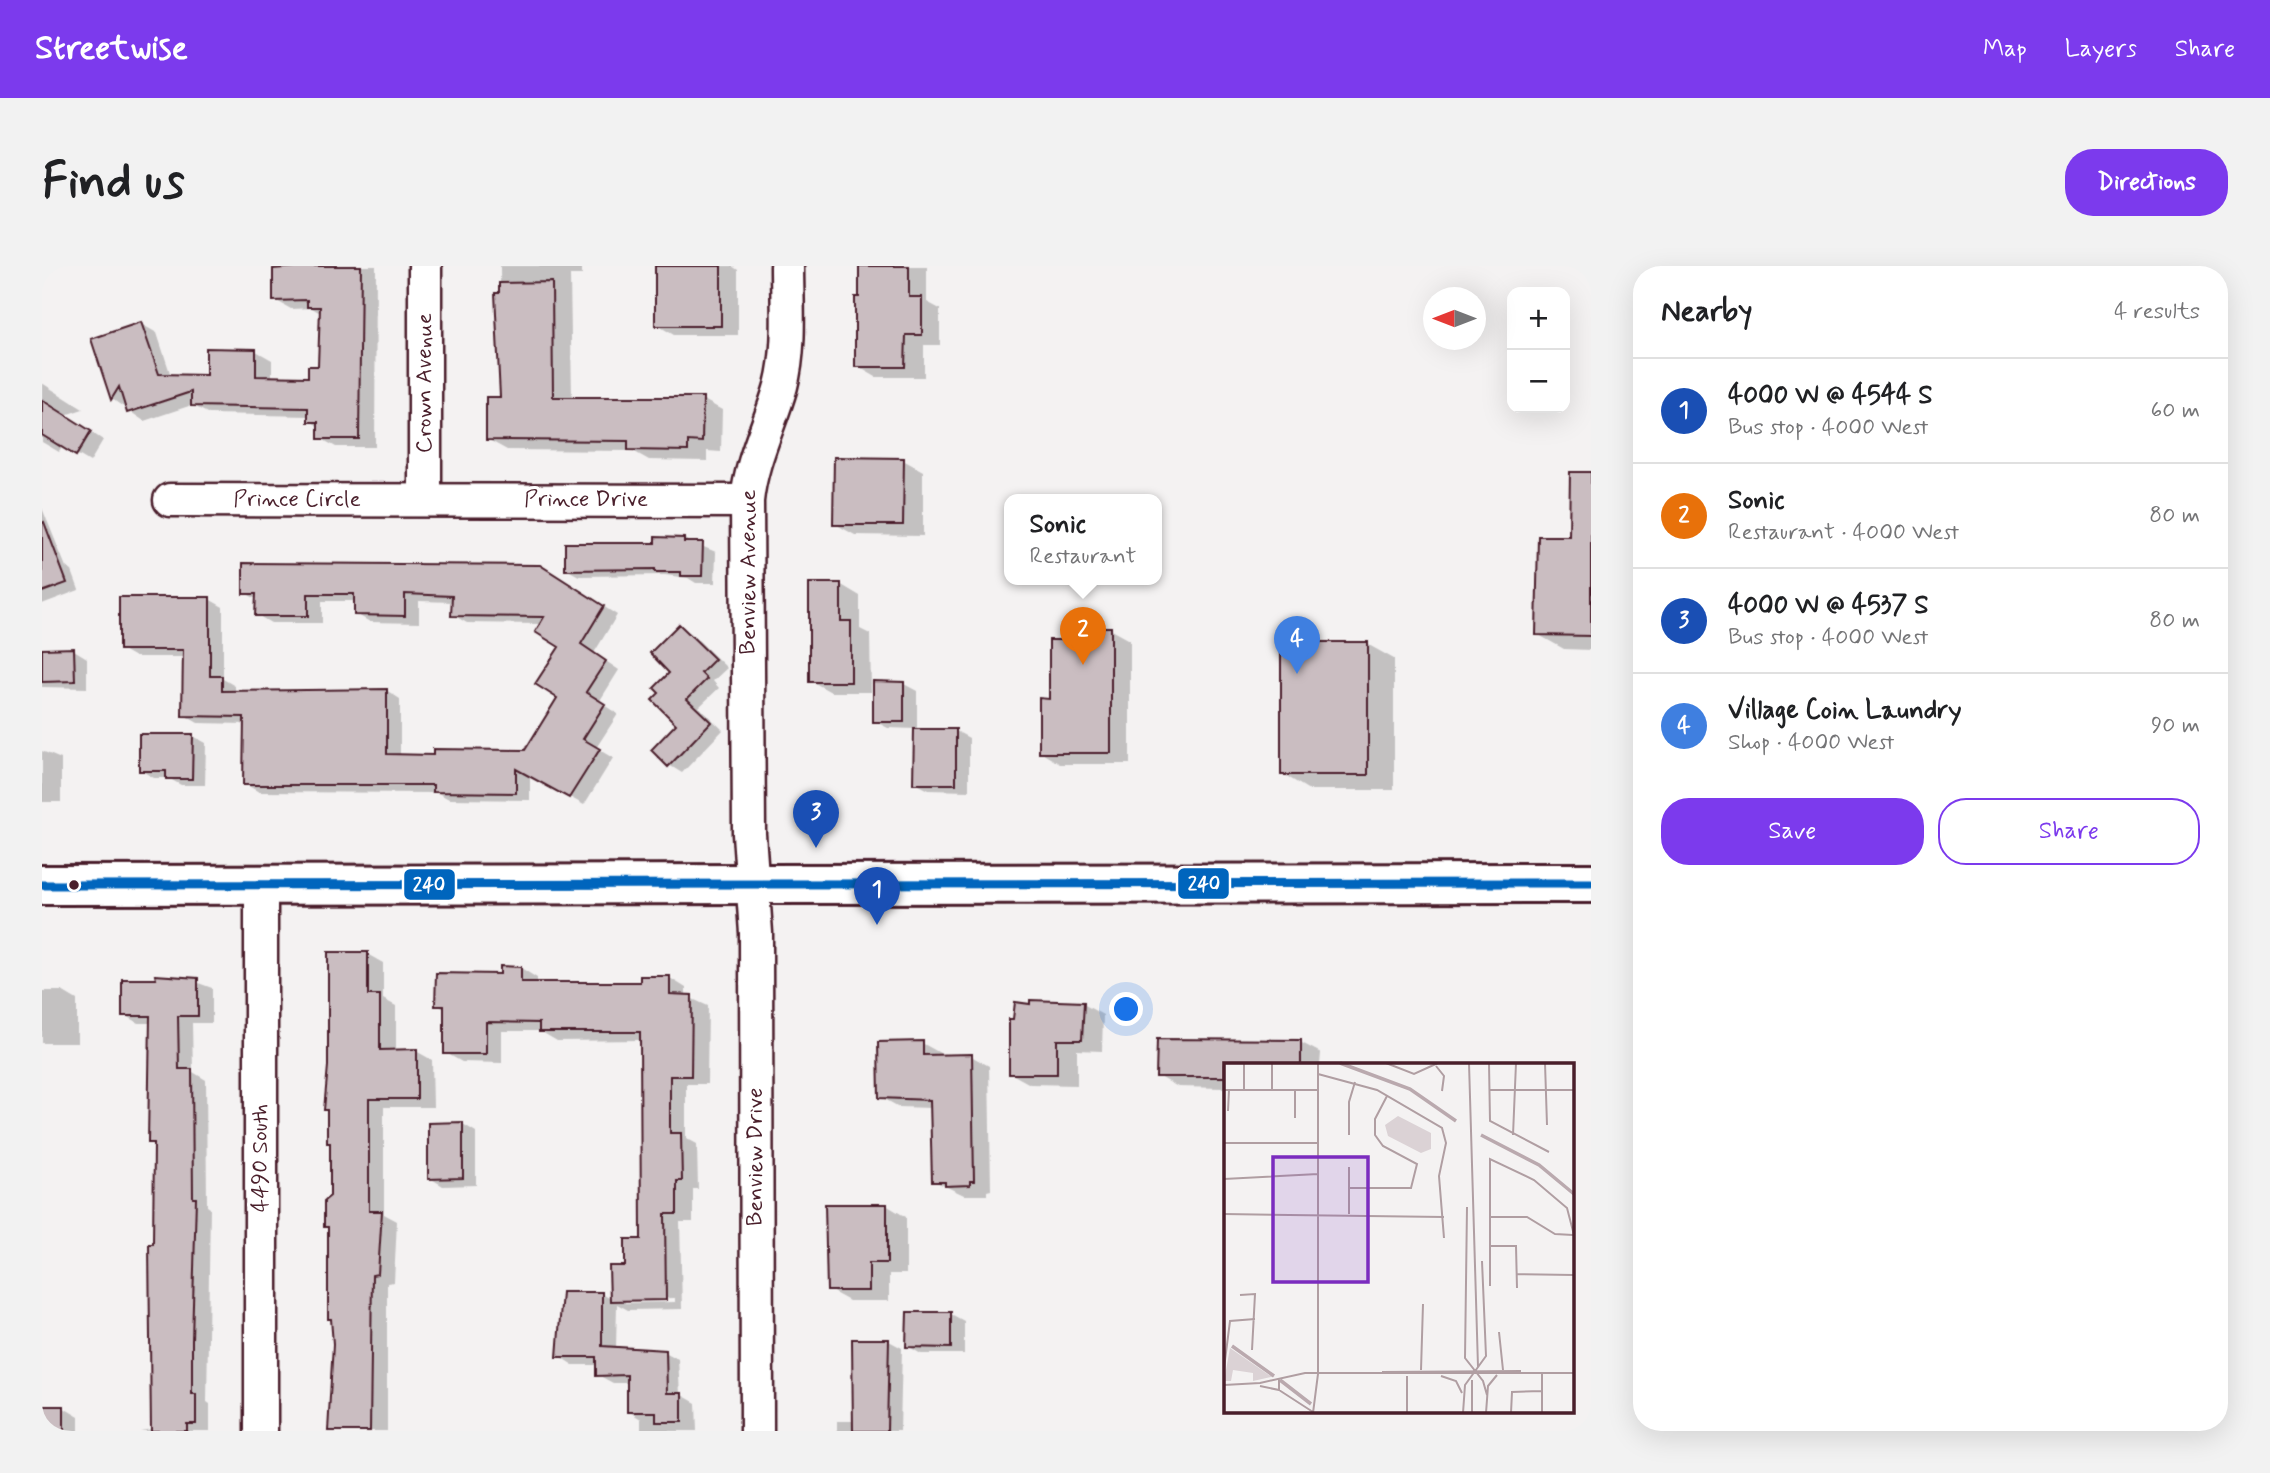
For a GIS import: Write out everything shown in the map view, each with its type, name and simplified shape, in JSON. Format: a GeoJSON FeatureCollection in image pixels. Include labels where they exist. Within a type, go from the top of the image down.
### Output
{"type":"FeatureCollection","features":[{"type":"Feature","properties":{"kind":"street","name":"Crown Avenue"},"geometry":{"type":"LineString","coordinates":[[425,266],[425,499]]}},
{"type":"Feature","properties":{"kind":"street","name":"Benview Avenue"},"geometry":{"type":"LineString","coordinates":[[752,884],[749,834],[747,501],[751,472],[772,415],[784,367],[787,266]]}},
{"type":"Feature","properties":{"kind":"street","name":"Prince Circle"},"geometry":{"type":"LineString","coordinates":[[170,500],[425,499]]}},
{"type":"Feature","properties":{"kind":"street","name":"Prince Drive"},"geometry":{"type":"LineString","coordinates":[[425,499],[747,501]]}},
{"type":"Feature","properties":{"kind":"street"},"geometry":{"type":"LineString","coordinates":[[42,886],[1591,883]]}},
{"type":"Feature","properties":{"kind":"street","name":"Benview Drive"},"geometry":{"type":"LineString","coordinates":[[752,884],[756,933],[757,1431]]}},
{"type":"Feature","properties":{"kind":"street","name":"4490 South"},"geometry":{"type":"LineString","coordinates":[[261,886],[261,1431]]}},
{"type":"Feature","properties":{"kind":"building"},"geometry":{"type":"Polygon","coordinates":[[[361,266],[359,439],[318,439],[318,422],[308,422],[308,408],[191,406],[191,392],[127,413],[119,387],[111,400],[91,339],[141,322],[159,374],[206,375],[206,348],[256,349],[256,376],[308,377],[308,366],[318,366],[320,307],[307,307],[307,300],[273,301],[273,269],[361,266]]]}},
{"type":"Feature","properties":{"kind":"building"},"geometry":{"type":"Polygon","coordinates":[[[655,266],[721,266],[721,326],[655,326],[655,266]]]}},
{"type":"Feature","properties":{"kind":"building"},"geometry":{"type":"Polygon","coordinates":[[[859,266],[909,266],[909,297],[922,297],[922,335],[906,335],[905,367],[855,367],[855,297],[859,297],[859,266]]]}},
{"type":"Feature","properties":{"kind":"building"},"geometry":{"type":"Polygon","coordinates":[[[552,282],[553,397],[703,397],[702,442],[688,441],[688,451],[628,450],[628,441],[486,440],[486,397],[500,397],[495,293],[499,293],[499,283],[552,282]]]}},
{"type":"Feature","properties":{"kind":"building"},"geometry":{"type":"Polygon","coordinates":[[[42,400],[91,431],[76,456],[42,435],[42,400]]]}},
{"type":"Feature","properties":{"kind":"building"},"geometry":{"type":"Polygon","coordinates":[[[834,457],[904,458],[903,525],[833,525],[834,457]]]}},
{"type":"Feature","properties":{"kind":"building"},"geometry":{"type":"Polygon","coordinates":[[[1570,472],[1591,472],[1591,636],[1536,635],[1538,536],[1569,536],[1570,472]]]}},
{"type":"Feature","properties":{"kind":"building"},"geometry":{"type":"Polygon","coordinates":[[[44,522],[67,583],[42,592],[42,523],[44,522]]]}},
{"type":"Feature","properties":{"kind":"building"},"geometry":{"type":"Polygon","coordinates":[[[655,537],[703,542],[702,576],[681,576],[681,572],[655,572],[655,569],[565,570],[565,543],[655,543],[655,537]]]}},
{"type":"Feature","properties":{"kind":"building"},"geometry":{"type":"Polygon","coordinates":[[[243,563],[540,565],[604,606],[581,644],[606,661],[586,692],[605,704],[583,739],[600,749],[569,798],[516,769],[516,793],[433,792],[433,785],[243,785],[244,717],[182,716],[183,650],[119,650],[119,597],[210,597],[210,676],[222,676],[222,691],[387,689],[387,754],[433,755],[433,749],[525,750],[557,698],[535,684],[559,647],[535,632],[544,617],[451,616],[452,596],[405,594],[405,616],[354,615],[354,594],[308,594],[308,616],[255,616],[256,594],[243,594],[243,563]]]}},
{"type":"Feature","properties":{"kind":"building"},"geometry":{"type":"Polygon","coordinates":[[[809,583],[841,583],[841,621],[851,621],[851,682],[809,682],[809,583]]]}},
{"type":"Feature","properties":{"kind":"building"},"geometry":{"type":"Polygon","coordinates":[[[679,624],[715,659],[701,673],[707,679],[687,699],[711,722],[668,767],[651,750],[676,724],[652,700],[659,693],[654,688],[669,673],[650,653],[679,624]]]}},
{"type":"Feature","properties":{"kind":"building"},"geometry":{"type":"Polygon","coordinates":[[[1077,627],[1111,627],[1111,753],[1039,753],[1039,698],[1049,699],[1049,640],[1077,640],[1077,627]]]}},
{"type":"Feature","properties":{"kind":"building"},"geometry":{"type":"Polygon","coordinates":[[[1281,642],[1368,642],[1368,775],[1281,775],[1281,642]]]}},
{"type":"Feature","properties":{"kind":"building"},"geometry":{"type":"Polygon","coordinates":[[[74,648],[75,681],[42,682],[42,649],[74,648]]]}},
{"type":"Feature","properties":{"kind":"building"},"geometry":{"type":"Polygon","coordinates":[[[873,681],[904,682],[904,722],[873,722],[873,681]]]}},
{"type":"Feature","properties":{"kind":"building"},"geometry":{"type":"Polygon","coordinates":[[[914,729],[956,729],[956,784],[913,784],[914,729]]]}},
{"type":"Feature","properties":{"kind":"building"},"geometry":{"type":"Polygon","coordinates":[[[139,734],[193,734],[192,779],[166,779],[166,771],[139,771],[139,734]]]}},
{"type":"Feature","properties":{"kind":"building"},"geometry":{"type":"Polygon","coordinates":[[[328,952],[368,952],[368,995],[380,995],[380,1050],[417,1049],[417,1099],[369,1099],[369,1211],[382,1211],[378,1274],[372,1275],[370,1431],[328,1431],[333,1344],[331,1319],[328,1319],[328,1227],[324,1227],[324,1201],[330,1196],[330,1143],[327,1143],[327,1110],[324,1110],[328,1066],[328,952]]]}},
{"type":"Feature","properties":{"kind":"building"},"geometry":{"type":"Polygon","coordinates":[[[500,966],[521,967],[521,982],[640,982],[640,976],[670,976],[670,994],[692,995],[691,1076],[670,1076],[670,1133],[681,1133],[682,1181],[677,1181],[677,1214],[665,1214],[666,1300],[610,1301],[609,1266],[625,1266],[625,1239],[641,1239],[640,1032],[539,1032],[539,1023],[486,1022],[486,1054],[444,1054],[444,1006],[435,1006],[436,973],[500,974],[500,966]]]}},
{"type":"Feature","properties":{"kind":"building"},"geometry":{"type":"Polygon","coordinates":[[[155,975],[198,978],[198,1016],[178,1016],[179,1069],[192,1069],[193,1198],[196,1198],[192,1394],[196,1394],[196,1424],[187,1424],[187,1431],[151,1431],[149,1244],[153,1244],[154,1143],[148,1143],[150,1016],[122,1016],[122,979],[156,979],[155,975]]]}},
{"type":"Feature","properties":{"kind":"building"},"geometry":{"type":"Polygon","coordinates":[[[1030,1000],[1084,1002],[1082,1040],[1057,1040],[1057,1074],[1009,1074],[1009,1019],[1013,1019],[1015,1002],[1030,1004],[1030,1000]]]}},
{"type":"Feature","properties":{"kind":"building"},"geometry":{"type":"Polygon","coordinates":[[[1157,1039],[1301,1040],[1301,1063],[1224,1063],[1224,1077],[1156,1077],[1157,1039]]]}},
{"type":"Feature","properties":{"kind":"building"},"geometry":{"type":"Polygon","coordinates":[[[923,1041],[923,1055],[972,1054],[974,1181],[970,1181],[970,1185],[945,1186],[945,1182],[932,1182],[930,1100],[879,1098],[878,1042],[923,1041]]]}},
{"type":"Feature","properties":{"kind":"building"},"geometry":{"type":"Polygon","coordinates":[[[463,1122],[463,1178],[428,1179],[428,1123],[463,1122]]]}},
{"type":"Feature","properties":{"kind":"building"},"geometry":{"type":"Polygon","coordinates":[[[825,1204],[887,1204],[887,1263],[869,1263],[869,1291],[827,1291],[825,1204]]]}},
{"type":"Feature","properties":{"kind":"building"},"geometry":{"type":"Polygon","coordinates":[[[562,1292],[602,1292],[602,1346],[666,1350],[667,1393],[682,1393],[682,1422],[656,1422],[656,1412],[627,1412],[627,1375],[596,1376],[596,1357],[557,1357],[562,1292]]]}},
{"type":"Feature","properties":{"kind":"building"},"geometry":{"type":"Polygon","coordinates":[[[907,1312],[951,1312],[951,1348],[906,1347],[907,1312]]]}},
{"type":"Feature","properties":{"kind":"building"},"geometry":{"type":"Polygon","coordinates":[[[852,1339],[889,1339],[887,1431],[853,1431],[852,1339]]]}},
{"type":"Feature","properties":{"kind":"building"},"geometry":{"type":"Polygon","coordinates":[[[42,1406],[64,1406],[64,1431],[42,1431],[42,1406]]]}},
{"type":"Feature","properties":{"kind":"transit line","name":"240"},"geometry":{"type":"LineString","coordinates":[[42,885],[1591,883]]}},
{"type":"Feature","properties":{"kind":"place","name":"Sonic"},"geometry":{"type":"Point","coordinates":[1083,665]}},
{"type":"Feature","properties":{"kind":"place","name":"Village Coin Laundry"},"geometry":{"type":"Point","coordinates":[1297,674]}},
{"type":"Feature","properties":{"kind":"place","name":"4000 W @ 4537 S"},"geometry":{"type":"Point","coordinates":[816,848]}},
{"type":"Feature","properties":{"kind":"place","name":"4000 W @ 4544 S"},"geometry":{"type":"Point","coordinates":[877,925]}}]}
